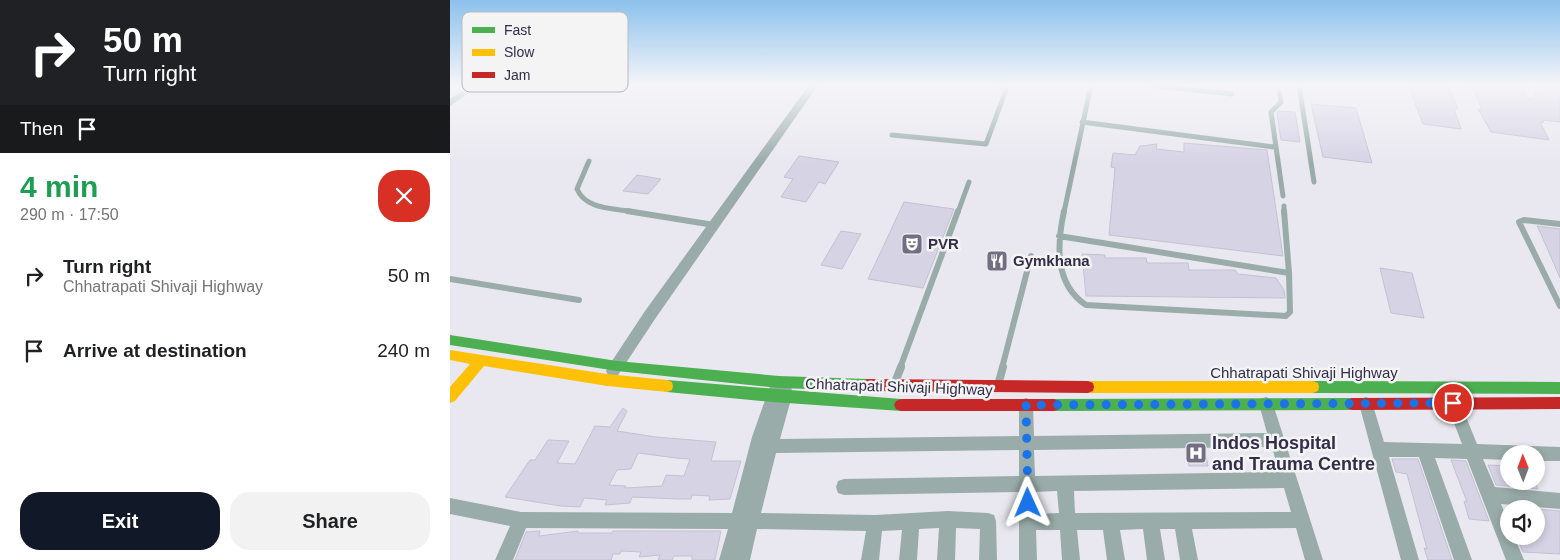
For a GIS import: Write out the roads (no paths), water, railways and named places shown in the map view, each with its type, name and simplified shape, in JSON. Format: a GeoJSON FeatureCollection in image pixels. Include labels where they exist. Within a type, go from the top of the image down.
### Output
{"type":"FeatureCollection","features":[{"type":"Feature","properties":{"kind":"main road","name":"Chhatrapati Shivaji Highway"},"geometry":{"type":"LineString","coordinates":[[450,340],[616,366],[923,406],[1560,403]]}},
{"type":"Feature","properties":{"kind":"main road","name":"Chhatrapati Shivaji Highway"},"geometry":{"type":"LineString","coordinates":[[450,355],[607,380],[782,389],[894,386],[1560,388]]}},
{"type":"Feature","properties":{"kind":"main road"},"geometry":{"type":"LineString","coordinates":[[450,397],[481,360]]}},
{"type":"Feature","properties":{"kind":"street"},"geometry":{"type":"LineString","coordinates":[[607,380],[794,111]]}},
{"type":"Feature","properties":{"kind":"street"},"geometry":{"type":"LineString","coordinates":[[1447,388],[1515,560]]}},
{"type":"Feature","properties":{"kind":"street"},"geometry":{"type":"LineString","coordinates":[[741,560],[745,521],[764,446],[782,389]]}},
{"type":"Feature","properties":{"kind":"street"},"geometry":{"type":"LineString","coordinates":[[1266,404],[1314,560]]}},
{"type":"Feature","properties":{"kind":"street"},"geometry":{"type":"LineString","coordinates":[[1366,404],[1410,560]]}},
{"type":"Feature","properties":{"kind":"street"},"geometry":{"type":"LineString","coordinates":[[1026,405],[1028,560]]}},
{"type":"Feature","properties":{"kind":"street"},"geometry":{"type":"LineString","coordinates":[[764,446],[1278,440]]}},
{"type":"Feature","properties":{"kind":"street"},"geometry":{"type":"LineString","coordinates":[[1379,449],[1560,454]]}},
{"type":"Feature","properties":{"kind":"street"},"geometry":{"type":"LineString","coordinates":[[1424,449],[1463,560]]}},
{"type":"Feature","properties":{"kind":"street"},"geometry":{"type":"LineString","coordinates":[[844,487],[1290,480]]}},
{"type":"Feature","properties":{"kind":"street"},"geometry":{"type":"LineString","coordinates":[[1065,484],[1070,560]]}},
{"type":"Feature","properties":{"kind":"street"},"geometry":{"type":"LineString","coordinates":[[1489,496],[1560,500]]}},
{"type":"Feature","properties":{"kind":"street"},"geometry":{"type":"LineString","coordinates":[[450,506],[521,520],[875,523],[948,519],[988,521],[988,560]]}},
{"type":"Feature","properties":{"kind":"street"},"geometry":{"type":"LineString","coordinates":[[946,560],[948,519]]}},
{"type":"Feature","properties":{"kind":"street"},"geometry":{"type":"LineString","coordinates":[[504,560],[521,520]]}},
{"type":"Feature","properties":{"kind":"street"},"geometry":{"type":"LineString","coordinates":[[1028,522],[1302,520]]}},
{"type":"Feature","properties":{"kind":"street"},"geometry":{"type":"LineString","coordinates":[[728,560],[745,521]]}},
{"type":"Feature","properties":{"kind":"street"},"geometry":{"type":"LineString","coordinates":[[908,560],[911,521]]}},
{"type":"Feature","properties":{"kind":"street"},"geometry":{"type":"LineString","coordinates":[[1110,521],[1116,560]]}},
{"type":"Feature","properties":{"kind":"street"},"geometry":{"type":"LineString","coordinates":[[1150,521],[1156,560]]}},
{"type":"Feature","properties":{"kind":"street"},"geometry":{"type":"LineString","coordinates":[[1182,521],[1190,560]]}},
{"type":"Feature","properties":{"kind":"street"},"geometry":{"type":"LineString","coordinates":[[870,560],[875,523]]}},
{"type":"Feature","properties":{"kind":"lane"},"geometry":{"type":"LineString","coordinates":[[892,135],[986,144],[998,111]]}},
{"type":"Feature","properties":{"kind":"lane"},"geometry":{"type":"LineString","coordinates":[[1084,111],[1058,236],[1062,277],[1075,298],[1086,305],[1286,316],[1290,312],[1290,272],[1284,206]]}},
{"type":"Feature","properties":{"kind":"lane"},"geometry":{"type":"LineString","coordinates":[[1272,111],[1274,147],[1282,196]]}},
{"type":"Feature","properties":{"kind":"lane"},"geometry":{"type":"LineString","coordinates":[[1303,111],[1314,182]]}},
{"type":"Feature","properties":{"kind":"lane"},"geometry":{"type":"LineString","coordinates":[[1082,122],[1274,147]]}},
{"type":"Feature","properties":{"kind":"lane"},"geometry":{"type":"LineString","coordinates":[[589,161],[577,189],[581,198],[593,205],[714,225]]}},
{"type":"Feature","properties":{"kind":"lane"},"geometry":{"type":"LineString","coordinates":[[894,386],[969,182]]}},
{"type":"Feature","properties":{"kind":"lane"},"geometry":{"type":"LineString","coordinates":[[1560,224],[1524,220],[1518,222],[1560,306]]}},
{"type":"Feature","properties":{"kind":"lane"},"geometry":{"type":"LineString","coordinates":[[1058,236],[1290,272]]}},
{"type":"Feature","properties":{"kind":"lane"},"geometry":{"type":"LineString","coordinates":[[997,386],[1032,256]]}},
{"type":"Feature","properties":{"kind":"lane"},"geometry":{"type":"LineString","coordinates":[[450,279],[579,300]]}},
{"type":"Feature","properties":{"kind":"place","name":"PVR"},"geometry":{"type":"Point","coordinates":[912,244]}},
{"type":"Feature","properties":{"kind":"place","name":"Gymkhana"},"geometry":{"type":"Point","coordinates":[997,261]}},
{"type":"Feature","properties":{"kind":"place","name":"Indos Hospital and Trauma Centre"},"geometry":{"type":"Point","coordinates":[1196,453]}}]}
